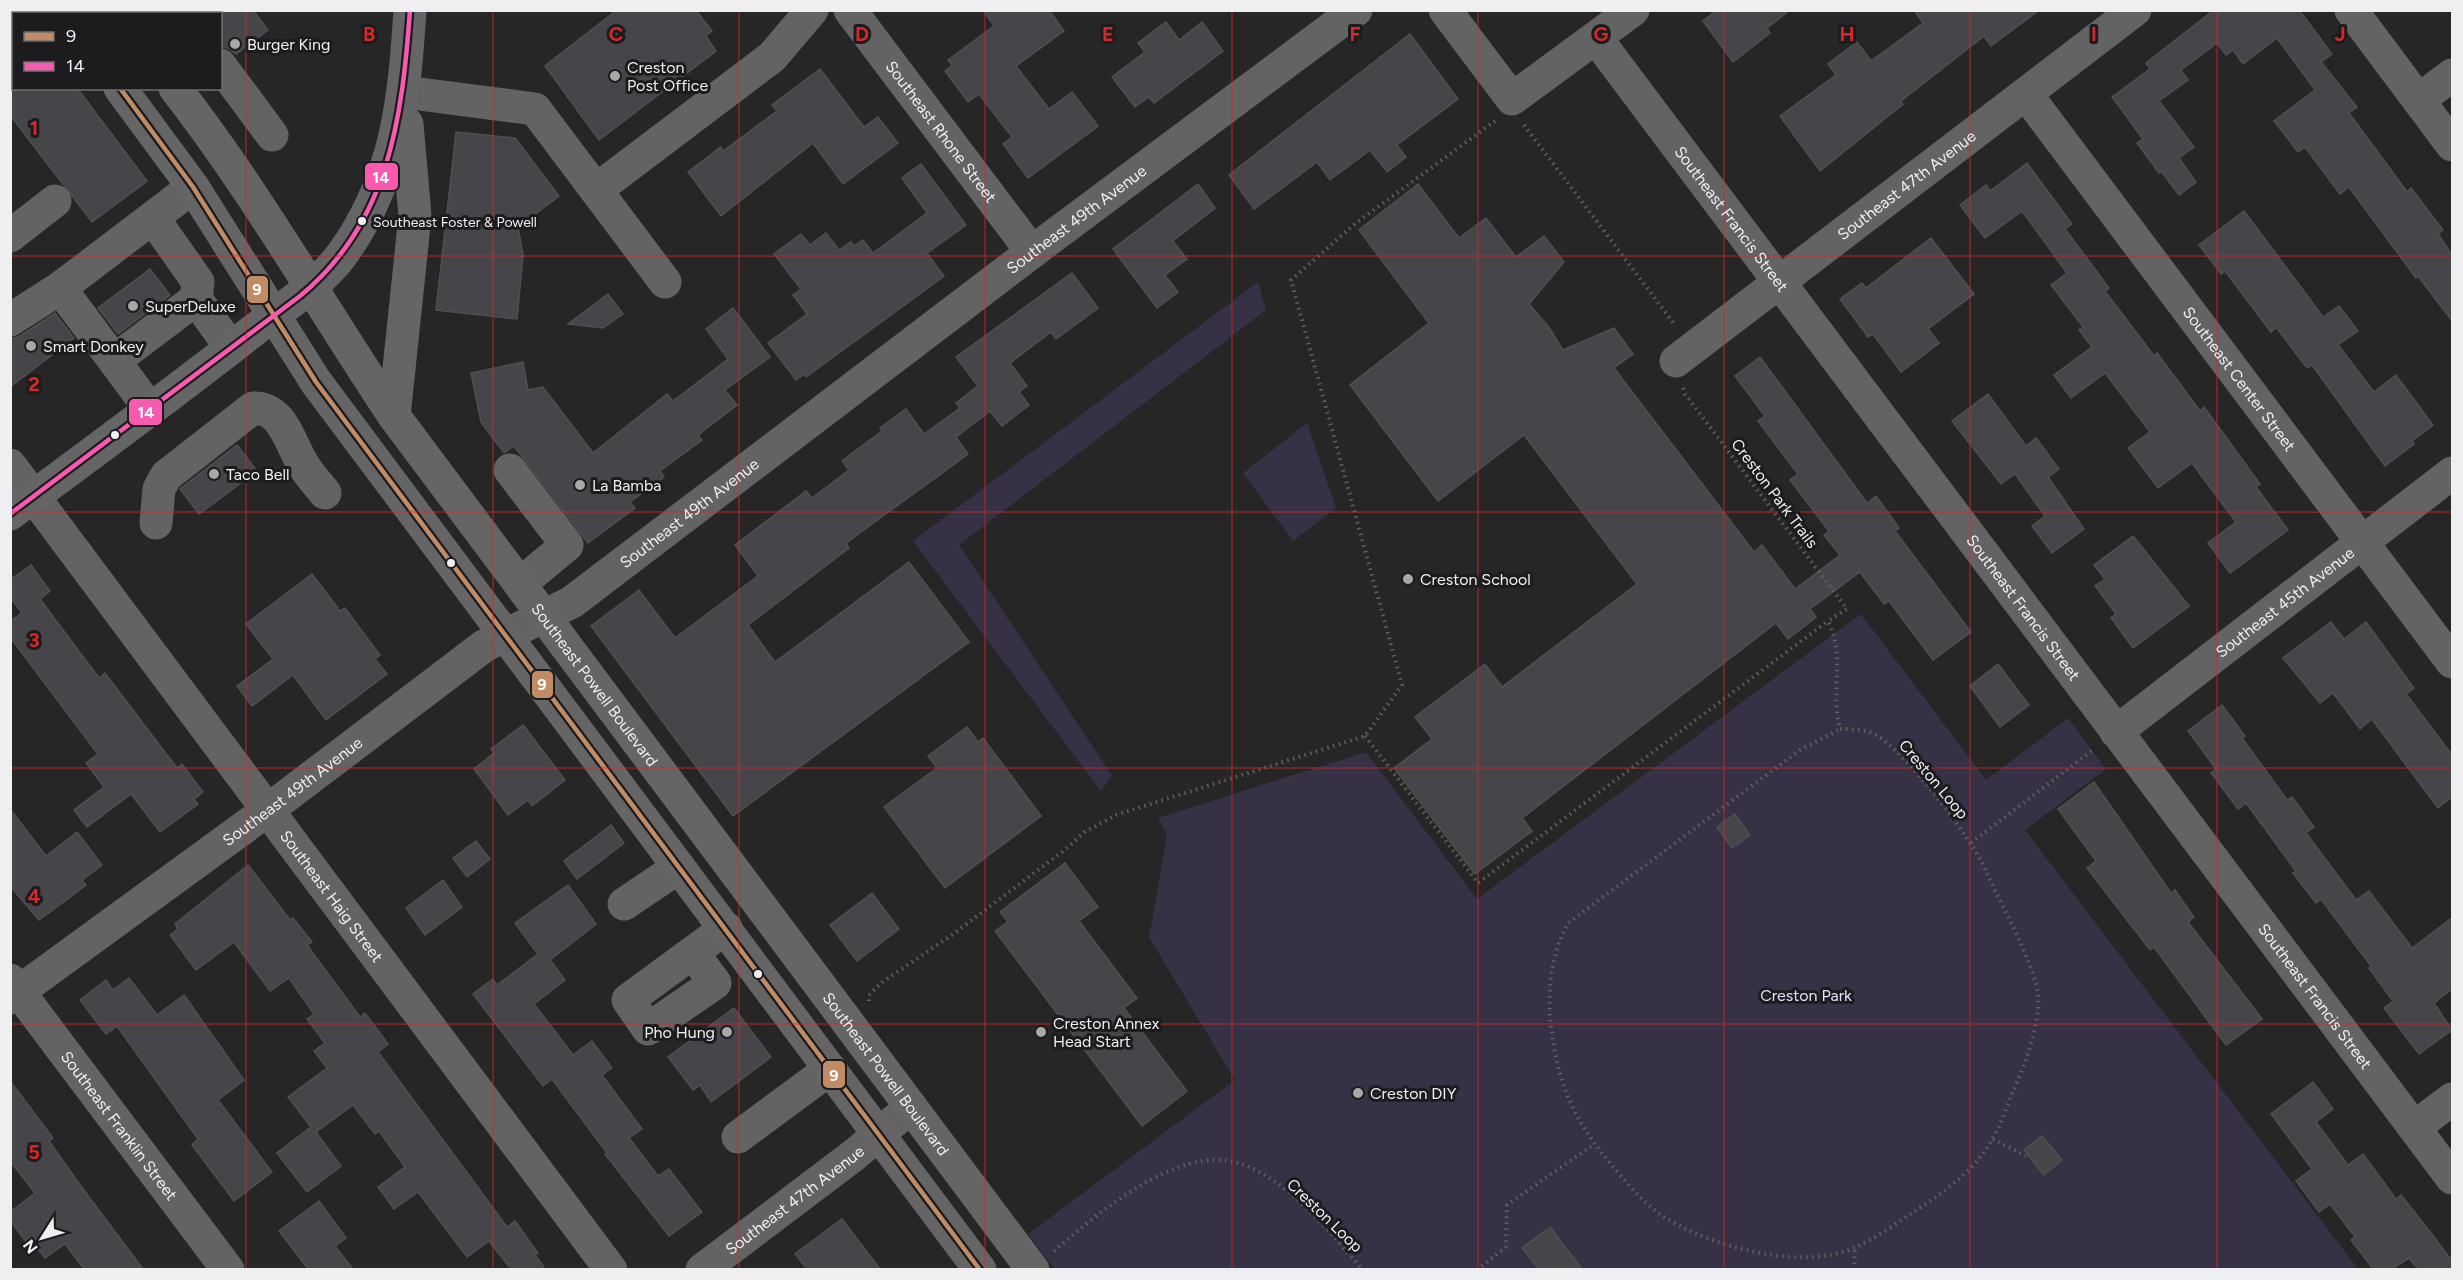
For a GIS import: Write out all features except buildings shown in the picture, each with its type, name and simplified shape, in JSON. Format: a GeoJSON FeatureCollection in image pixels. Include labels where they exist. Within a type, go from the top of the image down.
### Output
{"type":"FeatureCollection","features":[{"type":"Feature","properties":{"kind":"main road"},"geometry":{"type":"LineString","coordinates":[[394,416],[415,216],[405,92],[410,10]]}},
{"type":"Feature","properties":{"kind":"main road"},"geometry":{"type":"LineString","coordinates":[[121,90],[193,187],[316,382],[980,1269]]}},
{"type":"Feature","properties":{"kind":"main road","name":"Southeast Powell Boulevard"},"geometry":{"type":"LineString","coordinates":[[176,90],[232,166],[394,416],[911,1107],[1042,1262]]}},
{"type":"Feature","properties":{"kind":"main road"},"geometry":{"type":"LineString","coordinates":[[22,506],[274,315],[341,255],[374,200],[391,156],[405,92]]}},
{"type":"Feature","properties":{"kind":"street"},"geometry":{"type":"LineString","coordinates":[[596,190],[772,57],[812,10]]}},
{"type":"Feature","properties":{"kind":"street","name":"Southeast Rhone Street"},"geometry":{"type":"LineString","coordinates":[[850,10],[1032,252]]}},
{"type":"Feature","properties":{"kind":"street","name":"Southeast 49th Avenue"},"geometry":{"type":"LineString","coordinates":[[13,990],[268,810],[484,646],[572,602],[1032,252],[1356,10]]}},
{"type":"Feature","properties":{"kind":"street"},"geometry":{"type":"LineString","coordinates":[[1445,10],[1512,99],[1633,10]]}},
{"type":"Feature","properties":{"kind":"street","name":"Southeast 47th Avenue"},"geometry":{"type":"LineString","coordinates":[[1684,355],[2135,10]]}},
{"type":"Feature","properties":{"kind":"street"},"geometry":{"type":"LineString","coordinates":[[2351,10],[2452,145]]}},
{"type":"Feature","properties":{"kind":"street","name":"Southeast Francis Street"},"geometry":{"type":"LineString","coordinates":[[1596,38],[2452,1178]]}},
{"type":"Feature","properties":{"kind":"street"},"geometry":{"type":"LineString","coordinates":[[222,67],[272,135]]}},
{"type":"Feature","properties":{"kind":"street"},"geometry":{"type":"LineString","coordinates":[[2419,100],[2452,75]]}},
{"type":"Feature","properties":{"kind":"street"},"geometry":{"type":"LineString","coordinates":[[405,92],[535,109],[665,282]]}},
{"type":"Feature","properties":{"kind":"street","name":"Southeast Center Street"},"geometry":{"type":"LineString","coordinates":[[2026,94],[2452,662]]}},
{"type":"Feature","properties":{"kind":"street"},"geometry":{"type":"LineString","coordinates":[[10,320],[60,288],[193,187]]}},
{"type":"Feature","properties":{"kind":"street"},"geometry":{"type":"LineString","coordinates":[[10,236],[55,201]]}},
{"type":"Feature","properties":{"kind":"street"},"geometry":{"type":"LineString","coordinates":[[153,218],[231,348]]}},
{"type":"Feature","properties":{"kind":"street"},"geometry":{"type":"LineString","coordinates":[[114,360],[238,255]]}},
{"type":"Feature","properties":{"kind":"street"},"geometry":{"type":"LineString","coordinates":[[60,288],[150,409]]}},
{"type":"Feature","properties":{"kind":"street"},"geometry":{"type":"LineString","coordinates":[[156,523],[159,489],[166,476],[254,408],[265,408],[276,416],[304,466],[325,493]]}},
{"type":"Feature","properties":{"kind":"street","name":"Southeast Haig Street"},"geometry":{"type":"LineString","coordinates":[[10,465],[22,506],[268,810],[610,1269]]}},
{"type":"Feature","properties":{"kind":"street"},"geometry":{"type":"LineString","coordinates":[[510,470],[567,545],[520,584]]}},
{"type":"Feature","properties":{"kind":"street","name":"Southeast 45th Avenue"},"geometry":{"type":"LineString","coordinates":[[2116,732],[2452,473]]}},
{"type":"Feature","properties":{"kind":"street"},"geometry":{"type":"LineString","coordinates":[[624,904],[679,867]]}},
{"type":"Feature","properties":{"kind":"street"},"geometry":{"type":"LineString","coordinates":[[693,952],[726,928]]}},
{"type":"Feature","properties":{"kind":"street","name":"Southeast Franklin Street"},"geometry":{"type":"LineString","coordinates":[[13,990],[228,1269]]}},
{"type":"Feature","properties":{"kind":"street"},"geometry":{"type":"LineString","coordinates":[[738,1137],[830,1070]]}},
{"type":"Feature","properties":{"kind":"street"},"geometry":{"type":"LineString","coordinates":[[2415,1127],[2452,1099]]}},
{"type":"Feature","properties":{"kind":"street","name":"Southeast 47th Avenue"},"geometry":{"type":"LineString","coordinates":[[702,1269],[911,1107]]}},
{"type":"Feature","properties":{"kind":"path"},"geometry":{"type":"LineString","coordinates":[[868,1011],[869,995],[881,983],[952,935],[1062,852],[1084,832],[1116,815],[1365,736],[1402,685],[1291,280],[1356,223],[1492,125],[1512,99],[1523,123],[1684,355]]}},
{"type":"Feature","properties":{"kind":"path","name":"Creston Park Trails"},"geometry":{"type":"LineString","coordinates":[[1684,355],[1685,394],[1847,609],[1828,621]]}},
{"type":"Feature","properties":{"kind":"path"},"geometry":{"type":"LineString","coordinates":[[1365,736],[1478,883],[1828,621],[1839,654],[1835,710],[1840,729]]}},
{"type":"Feature","properties":{"kind":"path","name":"Creston Loop"},"geometry":{"type":"LineString","coordinates":[[1840,729],[1873,733],[1891,745],[1971,843],[2028,962],[2038,994],[2034,1030],[2024,1066],[1993,1139],[1964,1174],[1945,1191],[1887,1230],[1855,1248],[1823,1256],[1786,1256],[1743,1250],[1704,1237],[1662,1216],[1637,1194],[1593,1145],[1565,1088],[1550,1038],[1548,1000],[1553,968],[1560,939],[1568,923],[1800,750],[1840,729]]}},
{"type":"Feature","properties":{"kind":"path"},"geometry":{"type":"LineString","coordinates":[[1971,843],[2116,732]]}},
{"type":"Feature","properties":{"kind":"path"},"geometry":{"type":"LineString","coordinates":[[1993,1139],[2026,1156]]}},
{"type":"Feature","properties":{"kind":"path"},"geometry":{"type":"LineString","coordinates":[[1477,1269],[1506,1247],[1507,1205],[1593,1145]]}},
{"type":"Feature","properties":{"kind":"path","name":"Creston Loop"},"geometry":{"type":"LineString","coordinates":[[1042,1262],[1120,1199],[1172,1169],[1211,1159],[1239,1163],[1266,1176],[1296,1200],[1363,1269]]}},
{"type":"Feature","properties":{"kind":"path"},"geometry":{"type":"LineString","coordinates":[[1854,1269],[1855,1248]]}},
{"type":"Feature","properties":{"kind":"green space"},"geometry":{"type":"Polygon","coordinates":[[[1258,282],[1266,310],[959,545],[1112,776],[1101,791],[913,541],[1258,282]]]}},
{"type":"Feature","properties":{"kind":"green space"},"geometry":{"type":"Polygon","coordinates":[[[1307,423],[1336,508],[1293,541],[1243,473],[1307,423]]]}},
{"type":"Feature","properties":{"kind":"green space","name":"Creston Park"},"geometry":{"type":"Polygon","coordinates":[[[1861,614],[1986,780],[2068,718],[2106,769],[2025,830],[2358,1269],[1055,1270],[1028,1234],[1235,1080],[1149,937],[1167,836],[1158,818],[1366,752],[1477,899],[1861,614]]]}},
{"type":"Feature","properties":{"kind":"transit line","name":"14"},"geometry":{"type":"LineString","coordinates":[[10,514],[300,296],[330,267],[354,236],[372,202],[385,166],[402,90],[410,10]]}},
{"type":"Feature","properties":{"kind":"transit line","name":"9"},"geometry":{"type":"LineString","coordinates":[[121,90],[193,187],[316,382],[980,1270]]}},
{"type":"Feature","properties":{"kind":"place","name":"Burger King"},"geometry":{"type":"Point","coordinates":[235,44]}},
{"type":"Feature","properties":{"kind":"place","name":"Creston Post Office"},"geometry":{"type":"Point","coordinates":[615,76]}},
{"type":"Feature","properties":{"kind":"place","name":"Southeast Foster & Powell"},"geometry":{"type":"Point","coordinates":[362,221]}},
{"type":"Feature","properties":{"kind":"place","name":"SuperDeluxe"},"geometry":{"type":"Point","coordinates":[133,306]}},
{"type":"Feature","properties":{"kind":"place","name":"Smart Donkey"},"geometry":{"type":"Point","coordinates":[31,346]}},
{"type":"Feature","properties":{"kind":"place","name":"Taco Bell"},"geometry":{"type":"Point","coordinates":[214,474]}},
{"type":"Feature","properties":{"kind":"place","name":"La Bamba"},"geometry":{"type":"Point","coordinates":[580,485]}},
{"type":"Feature","properties":{"kind":"place","name":"Creston School"},"geometry":{"type":"Point","coordinates":[1408,579]}},
{"type":"Feature","properties":{"kind":"place","name":"Pho Hung"},"geometry":{"type":"Point","coordinates":[727,1032]}},
{"type":"Feature","properties":{"kind":"place","name":"Creston Annex Head Start"},"geometry":{"type":"Point","coordinates":[1041,1032]}},
{"type":"Feature","properties":{"kind":"place","name":"Creston DIY"},"geometry":{"type":"Point","coordinates":[1358,1093]}}]}
